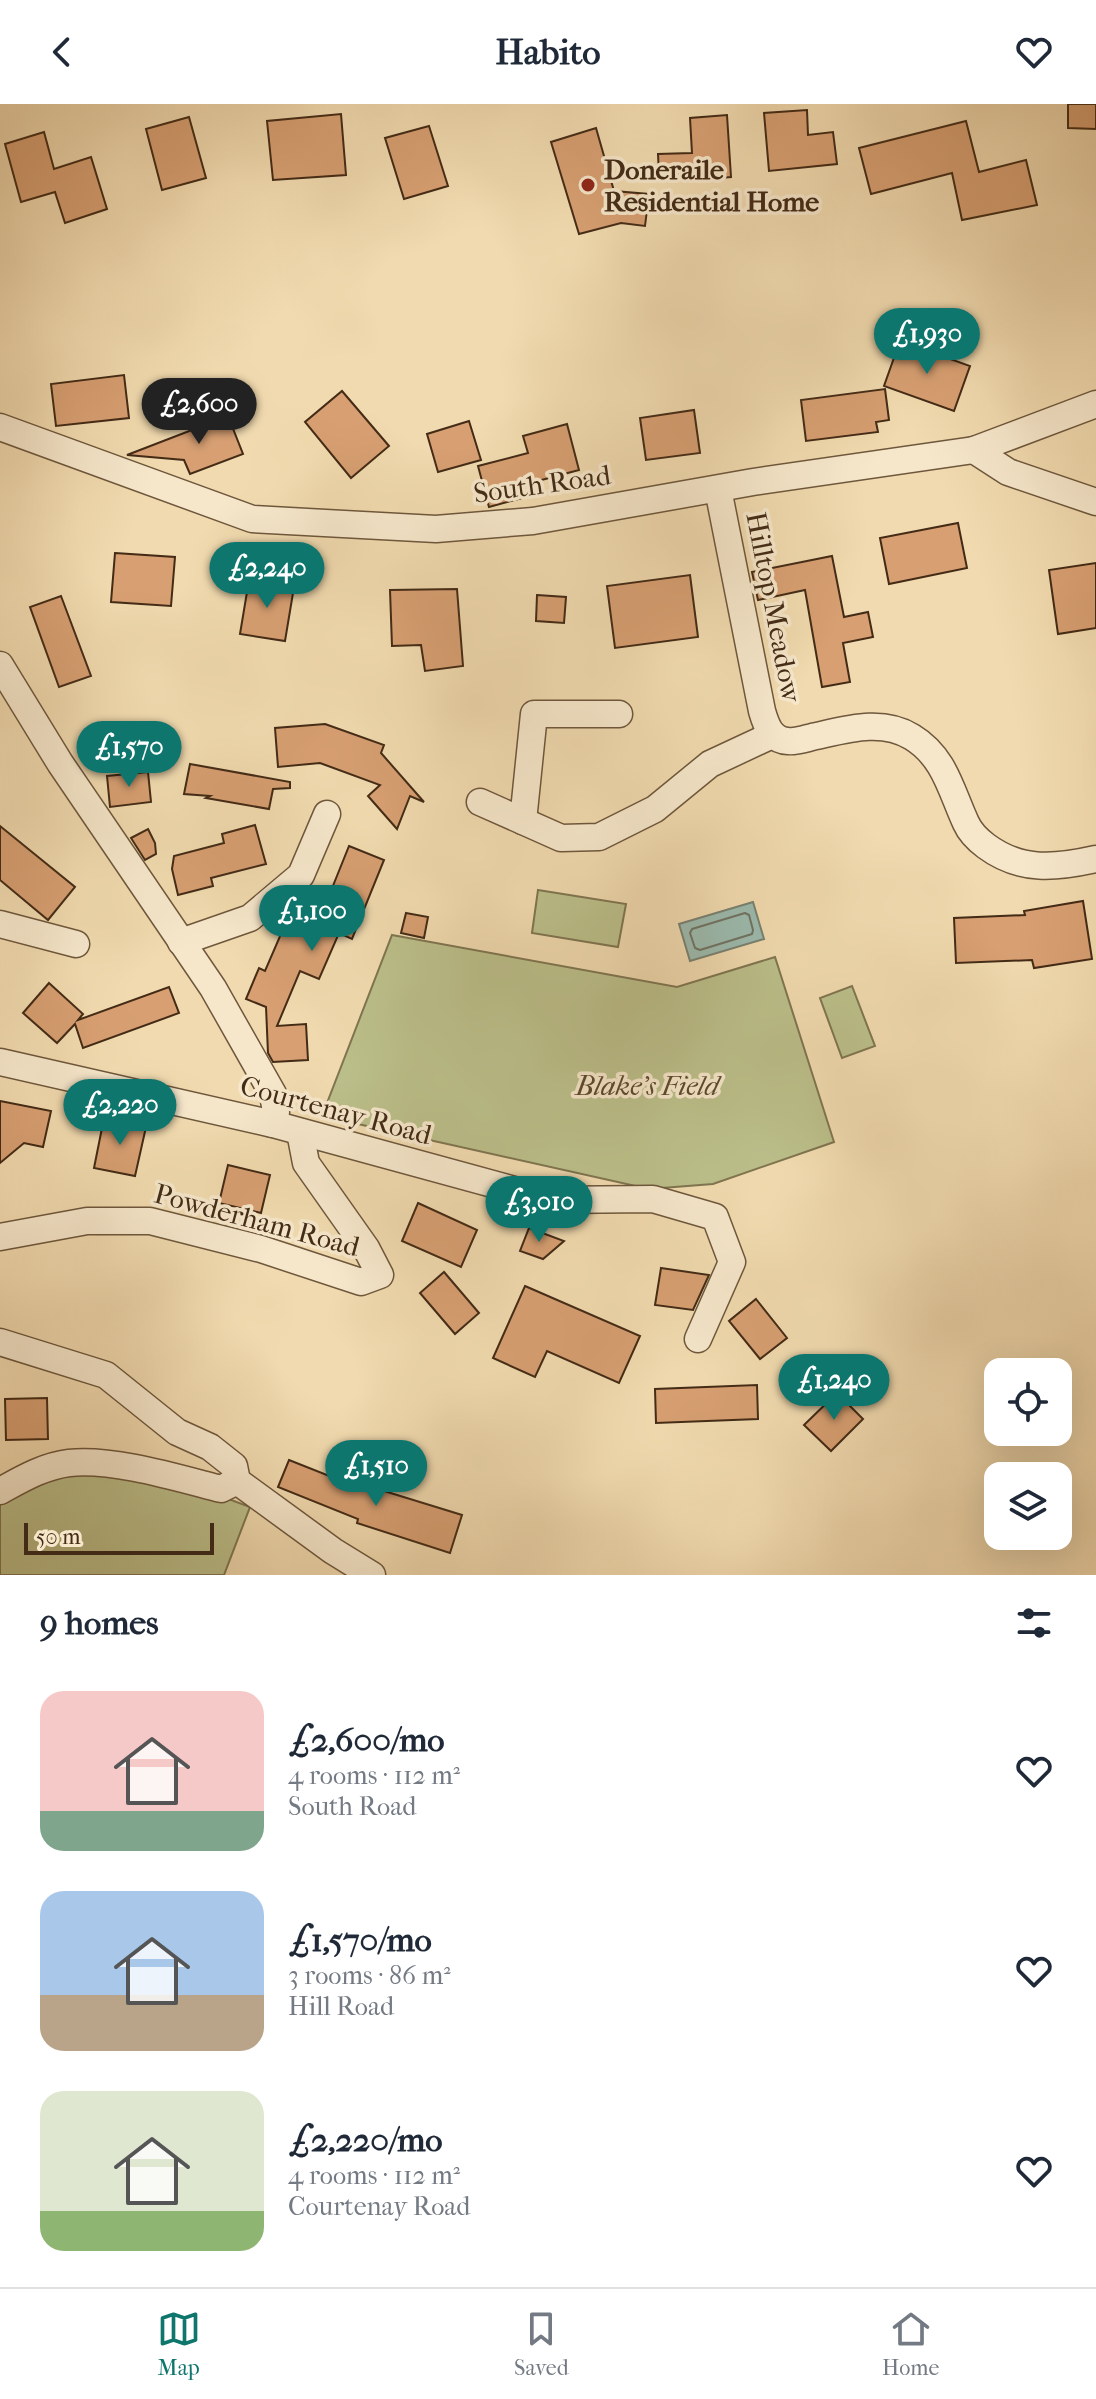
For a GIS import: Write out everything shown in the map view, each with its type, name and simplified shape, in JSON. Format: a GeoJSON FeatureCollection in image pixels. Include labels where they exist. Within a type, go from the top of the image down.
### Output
{"type":"FeatureCollection","features":[{"type":"Feature","properties":{"kind":"street","name":"South Road"},"geometry":{"type":"LineString","coordinates":[[0,427],[252,519],[436,529],[533,521],[974,450],[1096,404]]}},
{"type":"Feature","properties":{"kind":"street"},"geometry":{"type":"LineString","coordinates":[[974,450],[1008,472],[1096,502]]}},
{"type":"Feature","properties":{"kind":"street","name":"Hilltop Meadow"},"geometry":{"type":"LineString","coordinates":[[718,489],[762,711],[772,735],[787,741],[859,728],[876,727],[901,732],[923,744],[933,754],[948,778],[968,827],[995,853],[1026,865],[1041,867],[1096,859]]}},
{"type":"Feature","properties":{"kind":"street"},"geometry":{"type":"LineString","coordinates":[[0,665],[7,694],[60,763],[213,988],[273,1094],[276,1112],[273,1124]]}},
{"type":"Feature","properties":{"kind":"street"},"geometry":{"type":"LineString","coordinates":[[523,821],[534,714],[619,714]]}},
{"type":"Feature","properties":{"kind":"street","name":"Hilltop Meadow"},"geometry":{"type":"LineString","coordinates":[[480,802],[561,838],[599,837],[655,809],[710,764],[772,735]]}},
{"type":"Feature","properties":{"kind":"street"},"geometry":{"type":"LineString","coordinates":[[181,942],[250,918],[301,875],[327,814]]}},
{"type":"Feature","properties":{"kind":"street"},"geometry":{"type":"LineString","coordinates":[[0,924],[76,944]]}},
{"type":"Feature","properties":{"kind":"street","name":"Courtenay Road"},"geometry":{"type":"LineString","coordinates":[[0,1062],[273,1124],[551,1200],[653,1199],[715,1217],[732,1262],[698,1339]]}},
{"type":"Feature","properties":{"kind":"street","name":"Powderham Road"},"geometry":{"type":"LineString","coordinates":[[0,1237],[87,1221],[150,1221],[261,1249],[361,1282],[380,1275],[366,1248],[306,1163],[300,1132]]}},
{"type":"Feature","properties":{"kind":"street"},"geometry":{"type":"LineString","coordinates":[[0,1342],[106,1375],[177,1432],[210,1447],[234,1466],[237,1481],[333,1551],[372,1575]]}},
{"type":"Feature","properties":{"kind":"street"},"geometry":{"type":"LineString","coordinates":[[0,1491],[36,1472],[69,1463],[105,1464],[221,1489],[237,1481]]}},
{"type":"Feature","properties":{"kind":"green space"},"geometry":{"type":"Polygon","coordinates":[[[538,890],[626,904],[618,947],[532,933],[538,890]]]}},
{"type":"Feature","properties":{"kind":"green space","name":"Blake's Field"},"geometry":{"type":"Polygon","coordinates":[[[392,935],[677,987],[775,957],[834,1142],[713,1184],[649,1189],[322,1116],[392,935]]]}},
{"type":"Feature","properties":{"kind":"green space"},"geometry":{"type":"Polygon","coordinates":[[[852,986],[875,1046],[842,1058],[820,998],[852,986]]]}},
{"type":"Feature","properties":{"kind":"green space"},"geometry":{"type":"Polygon","coordinates":[[[104,1474],[218,1495],[250,1507],[224,1575],[0,1575],[0,1499],[52,1476],[104,1474]]]}},
{"type":"Feature","properties":{"kind":"water"},"geometry":{"type":"Polygon","coordinates":[[[753,902],[764,939],[690,961],[679,924],[753,902]]]}},
{"type":"Feature","properties":{"kind":"building"},"geometry":{"type":"Polygon","coordinates":[[[1068,104],[1096,104],[1096,129],[1068,128],[1068,104]]]}},
{"type":"Feature","properties":{"kind":"building"},"geometry":{"type":"Polygon","coordinates":[[[807,110],[808,135],[833,132],[837,164],[769,171],[764,113],[807,110]]]}},
{"type":"Feature","properties":{"kind":"building"},"geometry":{"type":"Polygon","coordinates":[[[341,114],[346,175],[273,180],[267,121],[341,114]]]}},
{"type":"Feature","properties":{"kind":"building"},"geometry":{"type":"Polygon","coordinates":[[[727,115],[731,177],[693,180],[693,172],[659,176],[658,154],[692,153],[690,118],[727,115]]]}},
{"type":"Feature","properties":{"kind":"building"},"geometry":{"type":"Polygon","coordinates":[[[189,117],[206,178],[162,190],[146,129],[189,117]]]}},
{"type":"Feature","properties":{"kind":"building"},"geometry":{"type":"Polygon","coordinates":[[[966,121],[979,172],[1026,160],[1037,205],[962,220],[952,173],[871,194],[859,148],[966,121]]]}},
{"type":"Feature","properties":{"kind":"building"},"geometry":{"type":"Polygon","coordinates":[[[429,126],[448,186],[404,199],[385,138],[429,126]]]}},
{"type":"Feature","properties":{"kind":"building"},"geometry":{"type":"Polygon","coordinates":[[[596,128],[614,191],[649,194],[645,226],[621,223],[579,234],[551,142],[596,128]]]}},
{"type":"Feature","properties":{"kind":"building"},"geometry":{"type":"Polygon","coordinates":[[[44,132],[54,169],[91,157],[107,209],[65,223],[55,192],[21,202],[5,144],[44,132]]]}},
{"type":"Feature","properties":{"kind":"building"},"geometry":{"type":"Polygon","coordinates":[[[900,341],[970,366],[954,411],[884,386],[900,341]]]}},
{"type":"Feature","properties":{"kind":"building"},"geometry":{"type":"Polygon","coordinates":[[[124,375],[129,418],[56,426],[51,384],[124,375]]]}},
{"type":"Feature","properties":{"kind":"building"},"geometry":{"type":"Polygon","coordinates":[[[885,389],[889,420],[876,422],[878,432],[806,441],[801,400],[885,389]]]}},
{"type":"Feature","properties":{"kind":"building"},"geometry":{"type":"Polygon","coordinates":[[[342,391],[389,446],[351,478],[305,422],[342,391]]]}},
{"type":"Feature","properties":{"kind":"building"},"geometry":{"type":"Polygon","coordinates":[[[694,410],[700,453],[646,460],[640,418],[694,410]]]}},
{"type":"Feature","properties":{"kind":"building"},"geometry":{"type":"Polygon","coordinates":[[[228,416],[243,454],[190,474],[184,460],[127,455],[228,416]]]}},
{"type":"Feature","properties":{"kind":"building"},"geometry":{"type":"Polygon","coordinates":[[[469,421],[481,460],[438,472],[427,434],[469,421]]]}},
{"type":"Feature","properties":{"kind":"building"},"geometry":{"type":"Polygon","coordinates":[[[567,424],[579,470],[519,486],[522,498],[489,507],[478,466],[528,453],[523,436],[567,424]]]}},
{"type":"Feature","properties":{"kind":"building"},"geometry":{"type":"Polygon","coordinates":[[[958,523],[967,568],[889,584],[880,538],[958,523]]]}},
{"type":"Feature","properties":{"kind":"building"},"geometry":{"type":"Polygon","coordinates":[[[115,553],[175,557],[171,606],[111,602],[115,553]]]}},
{"type":"Feature","properties":{"kind":"building"},"geometry":{"type":"Polygon","coordinates":[[[832,556],[844,617],[868,612],[873,637],[843,643],[850,682],[822,687],[805,590],[758,600],[752,572],[832,556]]]}},
{"type":"Feature","properties":{"kind":"building"},"geometry":{"type":"Polygon","coordinates":[[[1096,563],[1096,628],[1058,634],[1049,570],[1096,563]]]}},
{"type":"Feature","properties":{"kind":"building"},"geometry":{"type":"Polygon","coordinates":[[[690,575],[698,637],[615,648],[607,586],[690,575]]]}},
{"type":"Feature","properties":{"kind":"building"},"geometry":{"type":"Polygon","coordinates":[[[249,580],[294,587],[285,641],[240,634],[249,580]]]}},
{"type":"Feature","properties":{"kind":"building"},"geometry":{"type":"Polygon","coordinates":[[[457,589],[463,666],[425,671],[421,645],[392,646],[390,590],[457,589]]]}},
{"type":"Feature","properties":{"kind":"building"},"geometry":{"type":"Polygon","coordinates":[[[537,595],[566,597],[564,623],[536,621],[537,595]]]}},
{"type":"Feature","properties":{"kind":"building"},"geometry":{"type":"Polygon","coordinates":[[[61,596],[91,676],[59,687],[30,607],[61,596]]]}},
{"type":"Feature","properties":{"kind":"building"},"geometry":{"type":"Polygon","coordinates":[[[325,724],[384,745],[381,753],[424,802],[410,796],[397,829],[368,796],[380,785],[320,763],[278,767],[275,728],[325,724]]]}},
{"type":"Feature","properties":{"kind":"building"},"geometry":{"type":"Polygon","coordinates":[[[190,764],[290,782],[290,788],[273,789],[269,809],[206,798],[210,796],[184,794],[190,764]]]}},
{"type":"Feature","properties":{"kind":"building"},"geometry":{"type":"Polygon","coordinates":[[[148,772],[151,802],[110,807],[107,776],[148,772]]]}},
{"type":"Feature","properties":{"kind":"building"},"geometry":{"type":"Polygon","coordinates":[[[255,825],[266,864],[211,878],[213,886],[178,895],[172,869],[174,856],[224,843],[222,834],[255,825]]]}},
{"type":"Feature","properties":{"kind":"building"},"geometry":{"type":"Polygon","coordinates":[[[0,826],[75,887],[48,920],[0,880],[0,826]]]}},
{"type":"Feature","properties":{"kind":"building"},"geometry":{"type":"Polygon","coordinates":[[[148,829],[155,843],[156,854],[145,860],[131,838],[148,829]]]}},
{"type":"Feature","properties":{"kind":"building"},"geometry":{"type":"Polygon","coordinates":[[[349,846],[384,860],[352,939],[339,933],[319,979],[300,971],[277,1026],[306,1024],[308,1060],[273,1062],[268,1053],[266,1007],[246,999],[259,968],[265,971],[284,927],[312,938],[349,846]]]}},
{"type":"Feature","properties":{"kind":"building"},"geometry":{"type":"Polygon","coordinates":[[[1083,901],[1092,959],[1034,968],[1032,960],[956,963],[954,918],[1025,915],[1024,911],[1083,901]]]}},
{"type":"Feature","properties":{"kind":"building"},"geometry":{"type":"Polygon","coordinates":[[[406,913],[428,917],[424,938],[401,933],[406,913]]]}},
{"type":"Feature","properties":{"kind":"building"},"geometry":{"type":"Polygon","coordinates":[[[49,983],[83,1014],[78,1020],[169,987],[179,1013],[83,1048],[75,1024],[57,1043],[23,1013],[49,983]]]}},
{"type":"Feature","properties":{"kind":"building"},"geometry":{"type":"Polygon","coordinates":[[[0,1101],[51,1111],[43,1147],[24,1143],[0,1163],[0,1101]]]}},
{"type":"Feature","properties":{"kind":"building"},"geometry":{"type":"Polygon","coordinates":[[[104,1118],[146,1127],[135,1176],[94,1168],[104,1118]]]}},
{"type":"Feature","properties":{"kind":"building"},"geometry":{"type":"Polygon","coordinates":[[[228,1165],[270,1175],[261,1213],[219,1203],[228,1165]]]}},
{"type":"Feature","properties":{"kind":"building"},"geometry":{"type":"Polygon","coordinates":[[[418,1203],[477,1230],[461,1267],[402,1241],[418,1203]]]}},
{"type":"Feature","properties":{"kind":"building"},"geometry":{"type":"Polygon","coordinates":[[[529,1228],[564,1241],[543,1259],[520,1251],[529,1228]]]}},
{"type":"Feature","properties":{"kind":"building"},"geometry":{"type":"Polygon","coordinates":[[[661,1268],[709,1275],[693,1310],[655,1305],[661,1268]]]}},
{"type":"Feature","properties":{"kind":"building"},"geometry":{"type":"Polygon","coordinates":[[[444,1272],[479,1313],[455,1334],[420,1293],[444,1272]]]}},
{"type":"Feature","properties":{"kind":"building"},"geometry":{"type":"Polygon","coordinates":[[[525,1286],[640,1336],[619,1383],[547,1351],[535,1377],[493,1358],[525,1286]]]}},
{"type":"Feature","properties":{"kind":"building"},"geometry":{"type":"Polygon","coordinates":[[[756,1299],[787,1338],[760,1359],[729,1321],[756,1299]]]}},
{"type":"Feature","properties":{"kind":"building"},"geometry":{"type":"Polygon","coordinates":[[[757,1385],[758,1419],[656,1423],[655,1389],[757,1385]]]}},
{"type":"Feature","properties":{"kind":"building"},"geometry":{"type":"Polygon","coordinates":[[[837,1393],[863,1419],[831,1451],[804,1425],[837,1393]]]}},
{"type":"Feature","properties":{"kind":"building"},"geometry":{"type":"Polygon","coordinates":[[[47,1398],[48,1439],[6,1440],[5,1399],[47,1398]]]}},
{"type":"Feature","properties":{"kind":"building"},"geometry":{"type":"Polygon","coordinates":[[[289,1460],[367,1491],[368,1486],[462,1515],[450,1553],[357,1523],[358,1519],[278,1487],[289,1460]]]}},
{"type":"Feature","properties":{"kind":"place","name":"Doneraile Residential Home"},"geometry":{"type":"Point","coordinates":[588,185]}}]}
